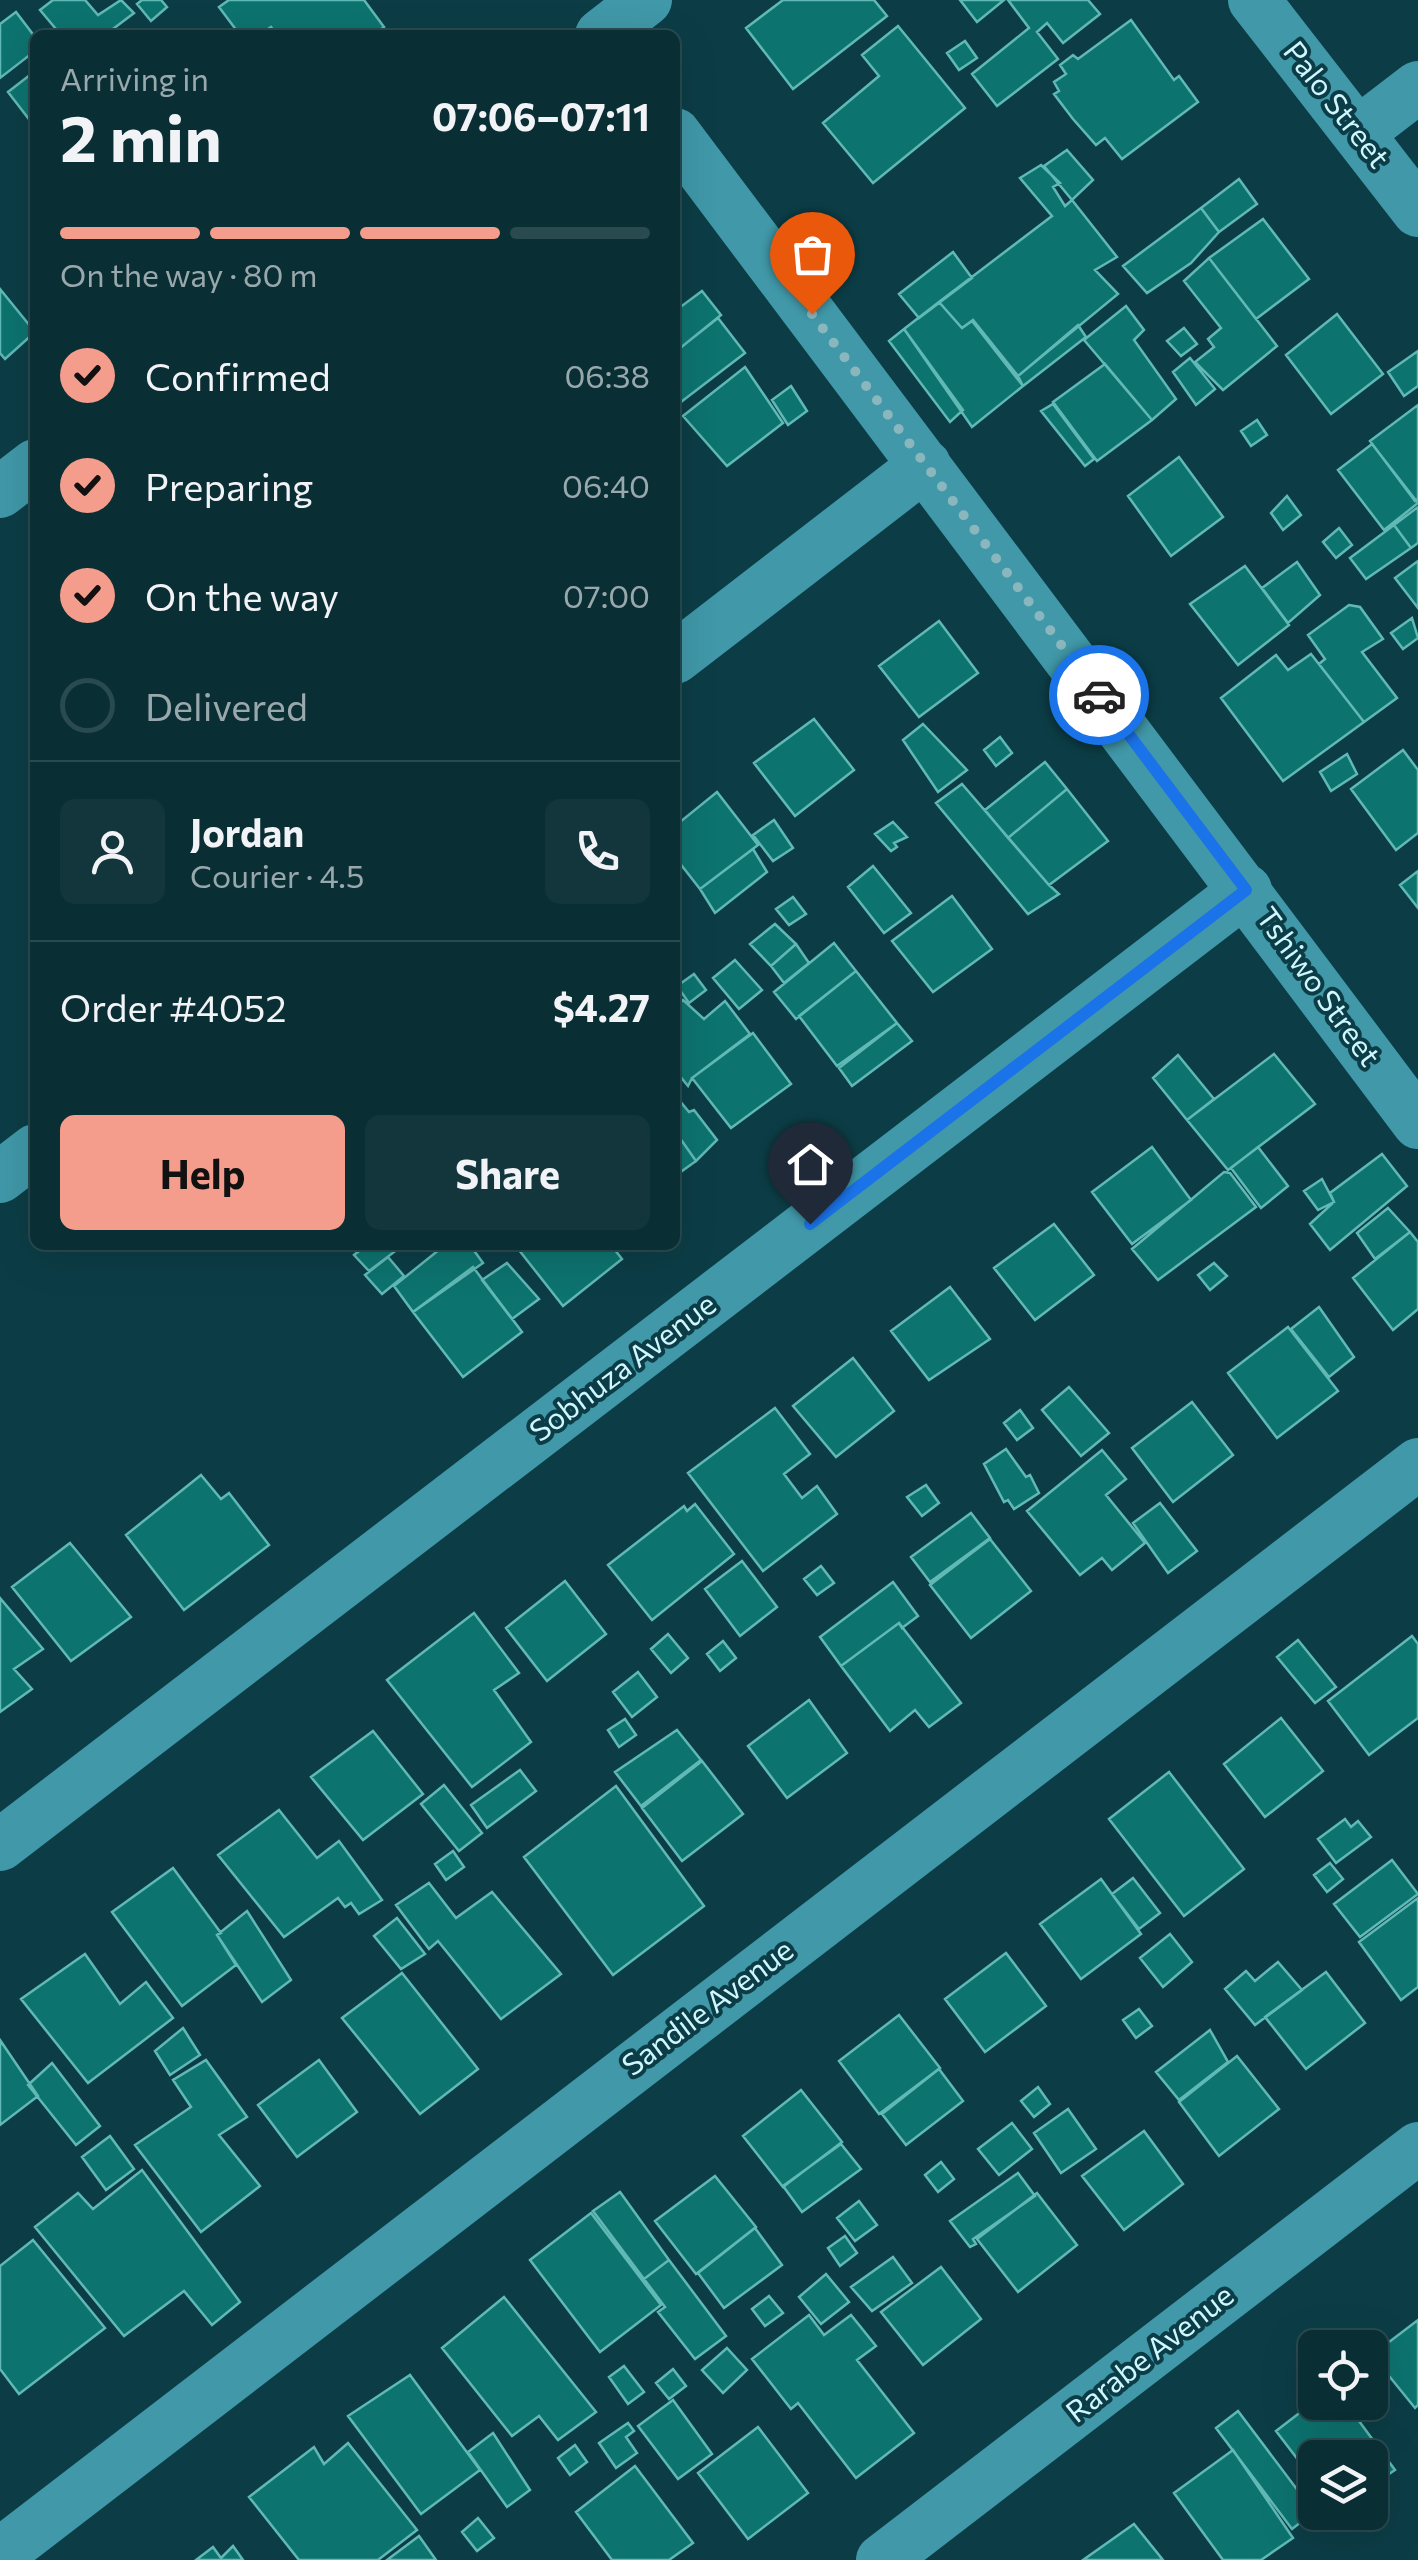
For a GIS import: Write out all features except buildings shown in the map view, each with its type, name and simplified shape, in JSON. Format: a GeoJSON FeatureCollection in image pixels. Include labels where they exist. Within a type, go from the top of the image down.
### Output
{"type":"FeatureCollection","features":[{"type":"Feature","properties":{"kind":"street"},"geometry":{"type":"LineString","coordinates":[[608,30],[646,0]]}},
{"type":"Feature","properties":{"kind":"street","name":"Palo Street"},"geometry":{"type":"LineString","coordinates":[[1254,0],[1418,211]]}},
{"type":"Feature","properties":{"kind":"street"},"geometry":{"type":"LineString","coordinates":[[1358,133],[1418,87]]}},
{"type":"Feature","properties":{"kind":"street","name":"Tshiwo Street"},"geometry":{"type":"LineString","coordinates":[[680,141],[1418,1123]]}},
{"type":"Feature","properties":{"kind":"street"},"geometry":{"type":"LineString","coordinates":[[680,654],[925,465]]}},
{"type":"Feature","properties":{"kind":"street"},"geometry":{"type":"LineString","coordinates":[[0,492],[30,470]]}},
{"type":"Feature","properties":{"kind":"street","name":"Sobhuza Avenue"},"geometry":{"type":"LineString","coordinates":[[0,1845],[1246,890]]}},
{"type":"Feature","properties":{"kind":"street"},"geometry":{"type":"LineString","coordinates":[[0,1177],[30,1154]]}},
{"type":"Feature","properties":{"kind":"street","name":"Sandile Avenue"},"geometry":{"type":"LineString","coordinates":[[0,2554],[1418,1464]]}},
{"type":"Feature","properties":{"kind":"street","name":"Rarabe Avenue"},"geometry":{"type":"LineString","coordinates":[[882,2560],[1418,2148]]}},
{"type":"Feature","properties":{"kind":"way so far"},"geometry":{"type":"LineString","coordinates":[[812,314],[1099,695]]}},
{"type":"Feature","properties":{"kind":"route"},"geometry":{"type":"LineString","coordinates":[[810,1224],[1246,890],[1099,695]]}}]}
